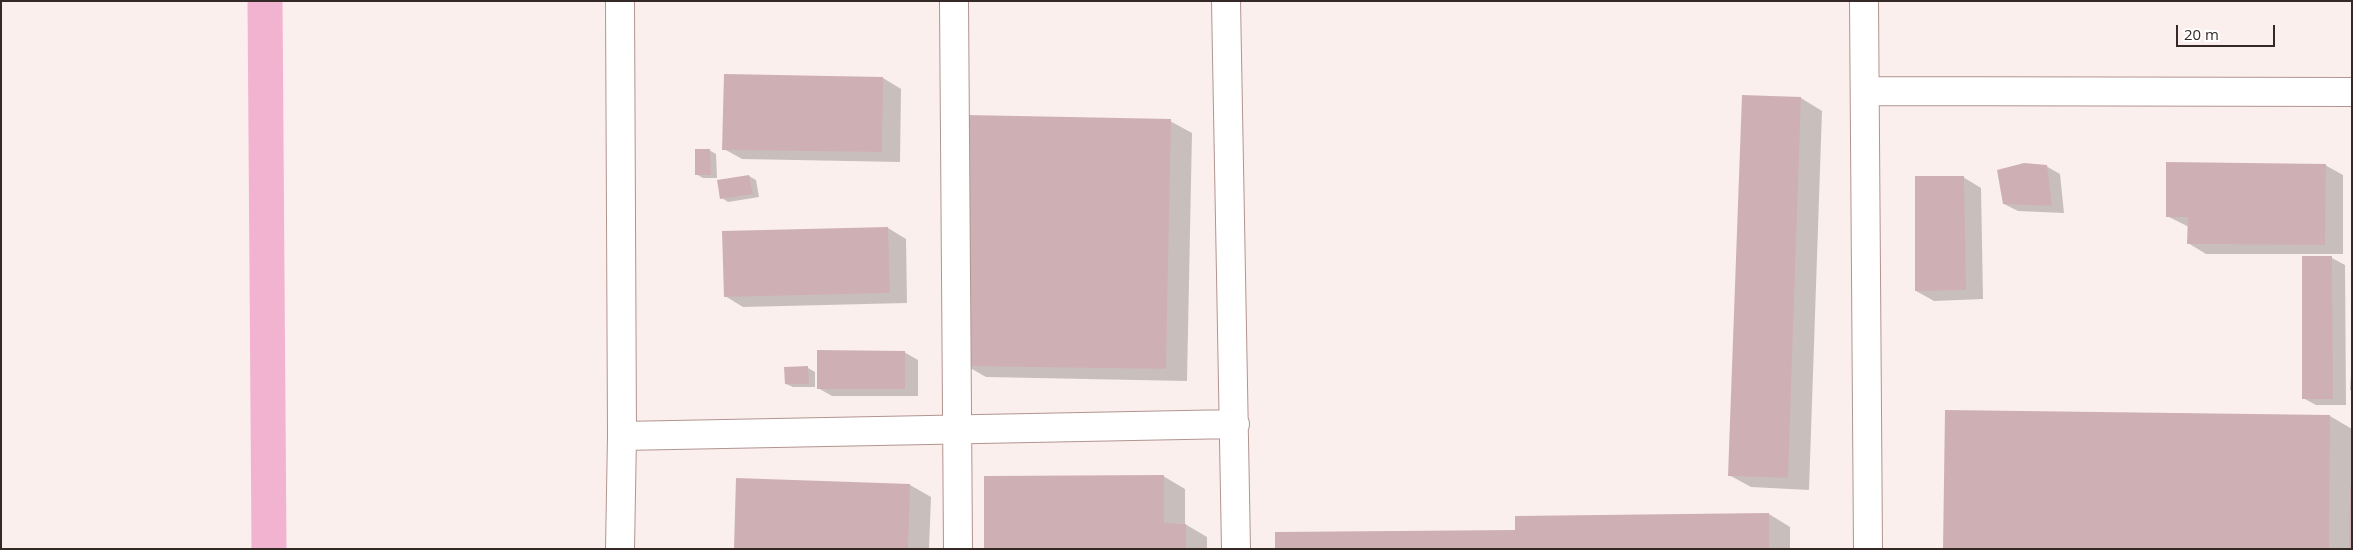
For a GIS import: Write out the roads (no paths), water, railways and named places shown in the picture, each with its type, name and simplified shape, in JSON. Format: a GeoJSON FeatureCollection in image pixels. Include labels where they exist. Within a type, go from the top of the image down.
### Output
{"type":"FeatureCollection","features":[{"type":"Feature","properties":{"kind":"street"},"geometry":{"type":"LineString","coordinates":[[620,1],[622,436],[620,549]]}},
{"type":"Feature","properties":{"kind":"street"},"geometry":{"type":"LineString","coordinates":[[954,1],[958,549]]}},
{"type":"Feature","properties":{"kind":"street"},"geometry":{"type":"LineString","coordinates":[[1226,1],[1236,549]]}},
{"type":"Feature","properties":{"kind":"street"},"geometry":{"type":"LineString","coordinates":[[1864,1],[1868,549]]}},
{"type":"Feature","properties":{"kind":"street"},"geometry":{"type":"LineString","coordinates":[[1865,91],[2352,92]]}},
{"type":"Feature","properties":{"kind":"street"},"geometry":{"type":"LineString","coordinates":[[622,436],[957,431],[1235,424]]}},
{"type":"Feature","properties":{"kind":"waterway"},"geometry":{"type":"LineString","coordinates":[[265,1],[269,549]]}}]}
